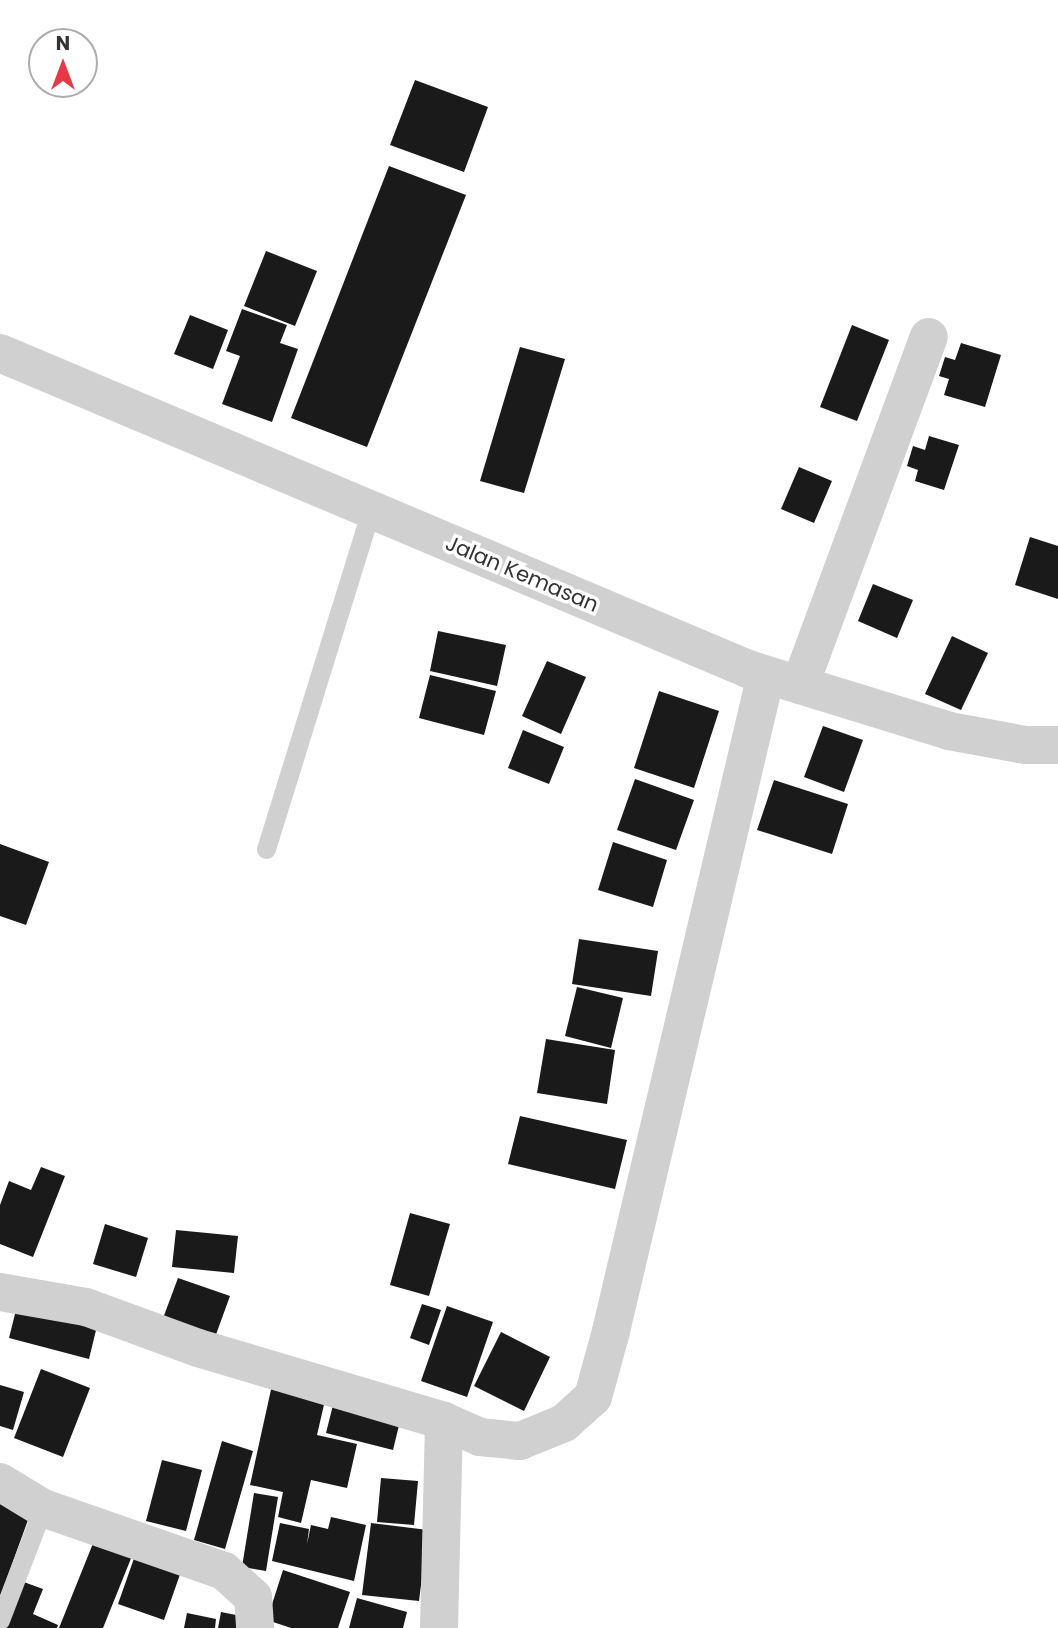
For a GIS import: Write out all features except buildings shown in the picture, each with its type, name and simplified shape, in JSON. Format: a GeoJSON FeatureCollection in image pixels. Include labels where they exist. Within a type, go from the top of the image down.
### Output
{"type":"FeatureCollection","features":[{"type":"Feature","properties":{"kind":"street"},"geometry":{"type":"LineString","coordinates":[[0,1292],[86,1307],[198,1349],[444,1421],[480,1437],[520,1441],[564,1423],[593,1396],[783,680],[929,337]]}},
{"type":"Feature","properties":{"kind":"street","name":"Jalan Kemasan"},"geometry":{"type":"LineString","coordinates":[[0,353],[783,680],[949,731],[1025,745],[1058,745]]}},
{"type":"Feature","properties":{"kind":"street"},"geometry":{"type":"LineString","coordinates":[[439,1628],[444,1421]]}},
{"type":"Feature","properties":{"kind":"street"},"geometry":{"type":"LineString","coordinates":[[0,1482],[43,1508],[224,1571],[253,1597],[255,1628]]}},
{"type":"Feature","properties":{"kind":"lane"},"geometry":{"type":"LineString","coordinates":[[265,849],[371,510]]}},
{"type":"Feature","properties":{"kind":"lane"},"geometry":{"type":"LineString","coordinates":[[0,1620],[43,1508]]}}]}
